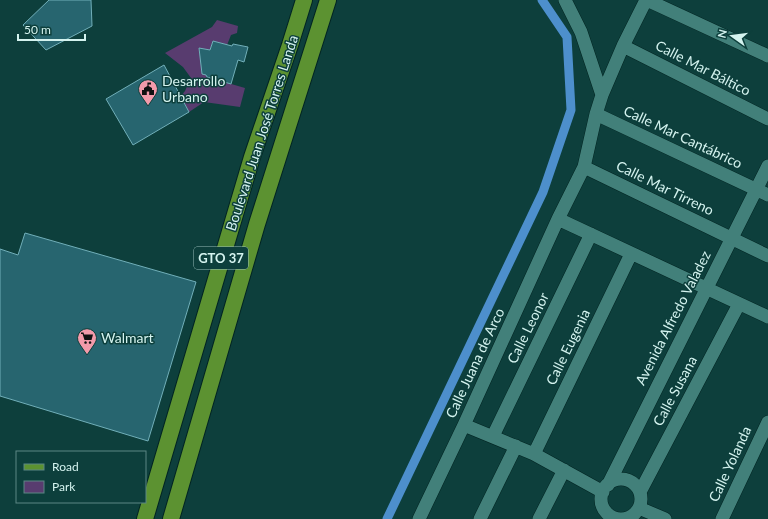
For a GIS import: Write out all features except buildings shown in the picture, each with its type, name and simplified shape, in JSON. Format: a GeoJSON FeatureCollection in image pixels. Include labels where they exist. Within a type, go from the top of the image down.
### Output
{"type":"FeatureCollection","features":[{"type":"Feature","properties":{"kind":"main road","name":"Boulevard Juan José Torres Landa"},"geometry":{"type":"LineString","coordinates":[[145,519],[252,157],[304,0]]}},
{"type":"Feature","properties":{"kind":"main road","name":"Boulevard Juan José Torres Landa"},"geometry":{"type":"LineString","coordinates":[[171,519],[250,247],[328,0]]}},
{"type":"Feature","properties":{"kind":"street"},"geometry":{"type":"LineString","coordinates":[[565,0],[581,32],[602,95]]}},
{"type":"Feature","properties":{"kind":"street"},"geometry":{"type":"LineString","coordinates":[[646,0],[768,56]]}},
{"type":"Feature","properties":{"kind":"street","name":"Calle Juana de Arco"},"geometry":{"type":"LineString","coordinates":[[419,519],[464,425],[558,219],[584,167],[596,114],[602,95],[623,46],[646,0]]}},
{"type":"Feature","properties":{"kind":"street","name":"Calle Mar Báltico"},"geometry":{"type":"LineString","coordinates":[[623,46],[768,119]]}},
{"type":"Feature","properties":{"kind":"street","name":"Calle Mar Cantábrico"},"geometry":{"type":"LineString","coordinates":[[596,114],[762,192]]}},
{"type":"Feature","properties":{"kind":"street","name":"Avenida Alfredo Valadez"},"geometry":{"type":"LineString","coordinates":[[605,489],[732,238],[762,192],[768,166]]}},
{"type":"Feature","properties":{"kind":"street","name":"Calle Mar Tirreno"},"geometry":{"type":"LineString","coordinates":[[584,167],[768,256]]}},
{"type":"Feature","properties":{"kind":"street"},"geometry":{"type":"LineString","coordinates":[[558,219],[768,317]]}},
{"type":"Feature","properties":{"kind":"street","name":"Calle Leonor"},"geometry":{"type":"LineString","coordinates":[[494,436],[591,234]]}},
{"type":"Feature","properties":{"kind":"street","name":"Calle Eugenia"},"geometry":{"type":"LineString","coordinates":[[534,454],[631,254]]}},
{"type":"Feature","properties":{"kind":"street","name":"Calle Susana"},"geometry":{"type":"LineString","coordinates":[[640,492],[739,304]]}},
{"type":"Feature","properties":{"kind":"street","name":"Calle Yolanda"},"geometry":{"type":"LineString","coordinates":[[722,519],[768,422]]}},
{"type":"Feature","properties":{"kind":"street"},"geometry":{"type":"LineString","coordinates":[[464,425],[494,436],[534,454],[605,489]]}},
{"type":"Feature","properties":{"kind":"street"},"geometry":{"type":"LineString","coordinates":[[480,519],[516,446]]}},
{"type":"Feature","properties":{"kind":"street"},"geometry":{"type":"LineString","coordinates":[[540,519],[564,470]]}},
{"type":"Feature","properties":{"kind":"street"},"geometry":{"type":"LineString","coordinates":[[626,480],[632,482],[640,492],[641,500],[639,508],[634,514],[626,518],[618,519],[612,516],[605,516],[602,499],[605,489],[613,481],[626,480]]}},
{"type":"Feature","properties":{"kind":"street"},"geometry":{"type":"LineString","coordinates":[[639,508],[665,519]]}},
{"type":"Feature","properties":{"kind":"green space"},"geometry":{"type":"Polygon","coordinates":[[[217,20],[238,26],[237,33],[231,35],[227,45],[213,41],[210,50],[199,49],[202,67],[207,77],[245,88],[240,107],[204,102],[189,112],[181,96],[191,78],[183,67],[165,53],[212,27],[217,20]]]}},
{"type":"Feature","properties":{"kind":"waterway"},"geometry":{"type":"LineString","coordinates":[[387,519],[543,192],[571,110],[567,37],[542,0]]}},
{"type":"Feature","properties":{"kind":"place","name":"Desarrollo Urbano"},"geometry":{"type":"Point","coordinates":[148,106]}},
{"type":"Feature","properties":{"kind":"place","name":"Walmart"},"geometry":{"type":"Point","coordinates":[87,355]}}]}
